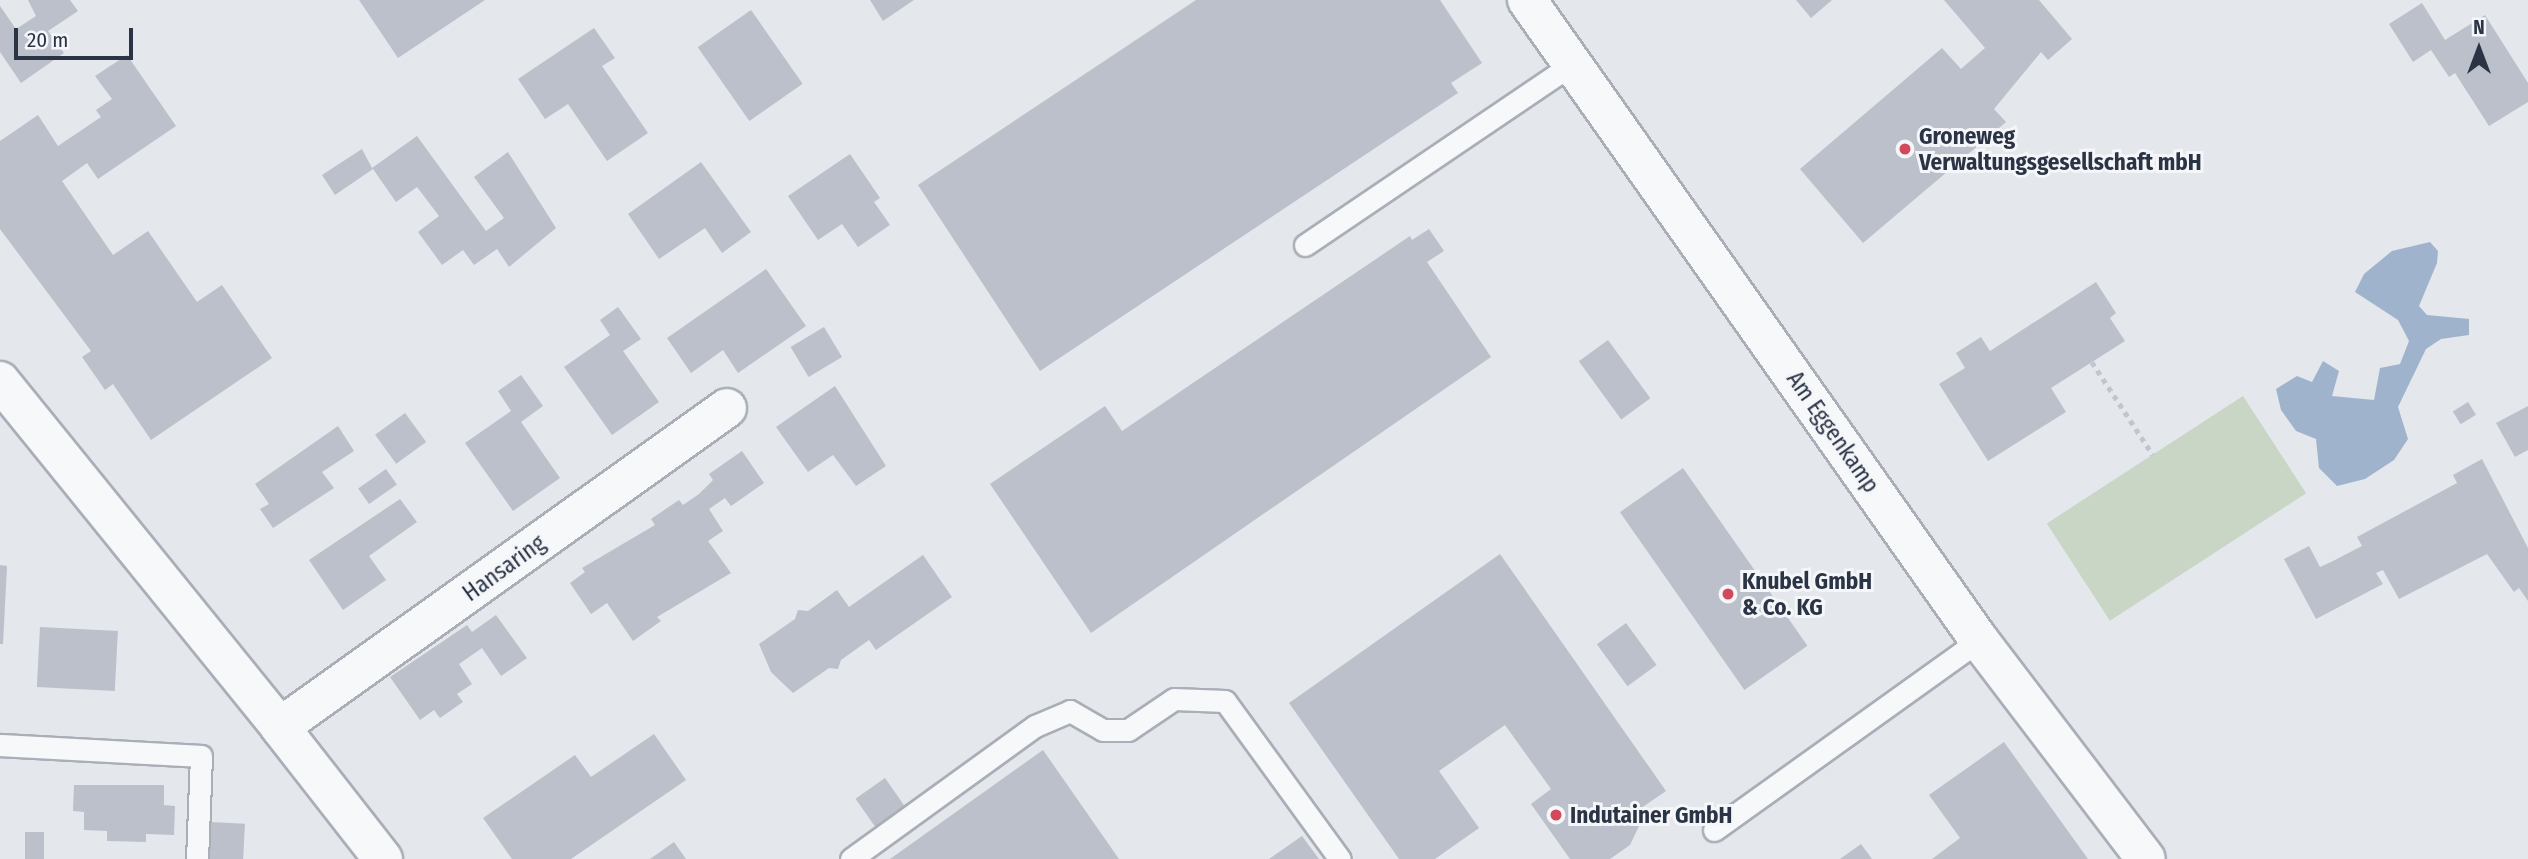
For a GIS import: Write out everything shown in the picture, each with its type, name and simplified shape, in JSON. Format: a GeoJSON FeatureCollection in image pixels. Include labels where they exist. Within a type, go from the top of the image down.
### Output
{"type":"FeatureCollection","features":[{"type":"Feature","properties":{"kind":"street","name":"Am Eggenkamp"},"geometry":{"type":"LineString","coordinates":[[1527,0],[1574,62],[1979,640],[2146,859]]}},
{"type":"Feature","properties":{"kind":"street"},"geometry":{"type":"LineString","coordinates":[[0,382],[281,727],[383,859]]}},
{"type":"Feature","properties":{"kind":"street","name":"Hansaring"},"geometry":{"type":"LineString","coordinates":[[281,727],[727,408]]}},
{"type":"Feature","properties":{"kind":"lane"},"geometry":{"type":"LineString","coordinates":[[1305,245],[1574,62]]}},
{"type":"Feature","properties":{"kind":"lane"},"geometry":{"type":"LineString","coordinates":[[1714,830],[1979,640]]}},
{"type":"Feature","properties":{"kind":"lane"},"geometry":{"type":"LineString","coordinates":[[851,859],[1035,726],[1070,711],[1103,730],[1128,730],[1174,699],[1225,701],[1340,859]]}},
{"type":"Feature","properties":{"kind":"lane"},"geometry":{"type":"LineString","coordinates":[[0,745],[201,756],[197,859]]}},
{"type":"Feature","properties":{"kind":"path"},"geometry":{"type":"LineString","coordinates":[[2092,362],[2153,455]]}},
{"type":"Feature","properties":{"kind":"green space"},"geometry":{"type":"Polygon","coordinates":[[[2243,396],[2306,493],[2110,621],[2047,523],[2243,396]]]}},
{"type":"Feature","properties":{"kind":"water"},"geometry":{"type":"Polygon","coordinates":[[[2430,242],[2438,251],[2437,263],[2419,306],[2427,315],[2469,319],[2469,335],[2441,339],[2426,349],[2398,407],[2408,439],[2394,460],[2365,479],[2337,486],[2319,468],[2316,439],[2296,431],[2281,410],[2276,389],[2297,376],[2312,382],[2323,361],[2339,371],[2332,396],[2374,400],[2380,368],[2400,364],[2409,341],[2398,320],[2355,292],[2364,274],[2392,251],[2430,242]]]}},
{"type":"Feature","properties":{"kind":"building"},"geometry":{"type":"Polygon","coordinates":[[[28,0],[70,0],[78,11],[48,31],[64,53],[21,83],[0,52],[0,6],[16,29],[36,16],[28,0]]]}},
{"type":"Feature","properties":{"kind":"building"},"geometry":{"type":"Polygon","coordinates":[[[359,0],[485,0],[398,58],[359,0]]]}},
{"type":"Feature","properties":{"kind":"building"},"geometry":{"type":"Polygon","coordinates":[[[870,0],[914,0],[883,21],[870,0]]]}},
{"type":"Feature","properties":{"kind":"building"},"geometry":{"type":"Polygon","coordinates":[[[1196,0],[1440,0],[1482,63],[1451,83],[1458,93],[1040,371],[918,185],[1196,0]]]}},
{"type":"Feature","properties":{"kind":"building"},"geometry":{"type":"Polygon","coordinates":[[[1796,0],[1832,0],[1811,18],[1796,0]]]}},
{"type":"Feature","properties":{"kind":"building"},"geometry":{"type":"Polygon","coordinates":[[[1944,0],[2039,0],[2072,39],[2048,60],[2041,52],[1994,109],[2006,122],[1863,243],[1800,169],[1942,48],[1961,69],[1985,48],[1944,0]]]}},
{"type":"Feature","properties":{"kind":"building"},"geometry":{"type":"Polygon","coordinates":[[[2422,3],[2445,40],[2485,15],[2528,83],[2528,102],[2489,126],[2455,73],[2449,77],[2431,50],[2413,62],[2389,24],[2422,3]]]}},
{"type":"Feature","properties":{"kind":"building"},"geometry":{"type":"Polygon","coordinates":[[[751,10],[803,84],[749,121],[698,47],[751,10]]]}},
{"type":"Feature","properties":{"kind":"building"},"geometry":{"type":"Polygon","coordinates":[[[594,28],[615,58],[602,66],[648,133],[607,161],[568,104],[545,119],[518,79],[594,28]]]}},
{"type":"Feature","properties":{"kind":"building"},"geometry":{"type":"Polygon","coordinates":[[[127,55],[176,126],[98,179],[87,163],[62,181],[113,255],[148,231],[197,302],[222,285],[272,358],[151,440],[113,384],[105,390],[82,357],[91,351],[0,229],[0,141],[38,115],[58,146],[101,117],[96,110],[112,99],[95,76],[127,55]]]}},
{"type":"Feature","properties":{"kind":"building"},"geometry":{"type":"Polygon","coordinates":[[[417,136],[486,231],[504,218],[474,177],[508,152],[556,228],[509,267],[497,249],[474,265],[463,250],[442,265],[418,232],[439,216],[417,187],[396,202],[373,169],[335,195],[322,175],[362,149],[372,168],[417,136]]]}},
{"type":"Feature","properties":{"kind":"building"},"geometry":{"type":"Polygon","coordinates":[[[850,154],[880,198],[874,202],[890,225],[858,247],[842,224],[818,240],[788,196],[850,154]]]}},
{"type":"Feature","properties":{"kind":"building"},"geometry":{"type":"Polygon","coordinates":[[[701,162],[751,232],[722,253],[705,228],[659,259],[628,214],[701,162]]]}},
{"type":"Feature","properties":{"kind":"building"},"geometry":{"type":"Polygon","coordinates":[[[1429,229],[1444,251],[1427,262],[1491,357],[1091,633],[990,484],[1105,406],[1122,431],[1410,236],[1412,240],[1429,229]]]}},
{"type":"Feature","properties":{"kind":"building"},"geometry":{"type":"Polygon","coordinates":[[[766,269],[806,326],[738,373],[723,350],[691,373],[667,338],[766,269]]]}},
{"type":"Feature","properties":{"kind":"building"},"geometry":{"type":"Polygon","coordinates":[[[2096,282],[2116,313],[2110,318],[2125,341],[2051,388],[2066,412],[1988,461],[1939,384],[1965,368],[1956,353],[1981,337],[1990,351],[2096,282]]]}},
{"type":"Feature","properties":{"kind":"building"},"geometry":{"type":"Polygon","coordinates":[[[618,307],[641,339],[623,351],[659,402],[612,435],[564,367],[610,335],[600,320],[618,307]]]}},
{"type":"Feature","properties":{"kind":"building"},"geometry":{"type":"Polygon","coordinates":[[[824,327],[842,357],[809,377],[791,347],[824,327]]]}},
{"type":"Feature","properties":{"kind":"building"},"geometry":{"type":"Polygon","coordinates":[[[1608,340],[1650,398],[1621,419],[1579,361],[1608,340]]]}},
{"type":"Feature","properties":{"kind":"building"},"geometry":{"type":"Polygon","coordinates":[[[521,375],[543,406],[521,422],[560,478],[513,511],[465,443],[511,411],[498,391],[521,375]]]}},
{"type":"Feature","properties":{"kind":"building"},"geometry":{"type":"Polygon","coordinates":[[[835,386],[886,466],[856,486],[833,455],[808,472],[776,427],[835,386]]]}},
{"type":"Feature","properties":{"kind":"building"},"geometry":{"type":"Polygon","coordinates":[[[2468,402],[2476,415],[2461,424],[2453,412],[2468,402]]]}},
{"type":"Feature","properties":{"kind":"building"},"geometry":{"type":"Polygon","coordinates":[[[2528,406],[2528,450],[2515,457],[2496,423],[2528,406]]]}},
{"type":"Feature","properties":{"kind":"building"},"geometry":{"type":"Polygon","coordinates":[[[405,413],[426,442],[396,464],[375,435],[405,413]]]}},
{"type":"Feature","properties":{"kind":"building"},"geometry":{"type":"Polygon","coordinates":[[[338,426],[354,451],[322,472],[334,488],[273,528],[260,509],[269,504],[255,484],[338,426]]]}},
{"type":"Feature","properties":{"kind":"building"},"geometry":{"type":"Polygon","coordinates":[[[742,451],[764,483],[731,506],[725,498],[709,509],[723,531],[708,541],[731,573],[657,617],[661,621],[633,641],[607,603],[591,614],[570,583],[585,572],[582,568],[655,525],[651,519],[679,500],[683,505],[699,494],[713,480],[709,474],[742,451]]]}},
{"type":"Feature","properties":{"kind":"building"},"geometry":{"type":"Polygon","coordinates":[[[2482,459],[2528,548],[2528,601],[2519,588],[2514,592],[2487,554],[2399,599],[2383,570],[2376,573],[2383,584],[2316,619],[2284,559],[2309,546],[2320,567],[2333,561],[2362,546],[2357,537],[2457,483],[2453,475],[2482,459]]]}},
{"type":"Feature","properties":{"kind":"building"},"geometry":{"type":"Polygon","coordinates":[[[1683,468],[1807,646],[1744,690],[1620,512],[1683,468]]]}},
{"type":"Feature","properties":{"kind":"building"},"geometry":{"type":"Polygon","coordinates":[[[386,469],[397,485],[369,504],[358,489],[386,469]]]}},
{"type":"Feature","properties":{"kind":"building"},"geometry":{"type":"Polygon","coordinates":[[[400,499],[417,522],[369,556],[386,580],[343,610],[309,560],[400,499]]]}},
{"type":"Feature","properties":{"kind":"building"},"geometry":{"type":"Polygon","coordinates":[[[1500,554],[1666,791],[1631,815],[1639,826],[1630,845],[1610,859],[1570,859],[1531,804],[1551,789],[1505,725],[1439,771],[1479,828],[1435,859],[1399,859],[1289,703],[1500,554]]]}},
{"type":"Feature","properties":{"kind":"building"},"geometry":{"type":"Polygon","coordinates":[[[923,555],[952,597],[876,650],[869,640],[841,660],[838,669],[829,668],[793,693],[771,672],[759,644],[795,619],[798,610],[808,611],[837,590],[849,607],[923,555]]]}},
{"type":"Feature","properties":{"kind":"building"},"geometry":{"type":"Polygon","coordinates":[[[0,565],[7,566],[3,644],[0,644],[0,565]]]}},
{"type":"Feature","properties":{"kind":"building"},"geometry":{"type":"Polygon","coordinates":[[[496,615],[527,658],[501,676],[482,648],[459,664],[472,684],[457,694],[463,702],[440,718],[434,710],[420,720],[390,677],[467,625],[472,632],[496,615]]]}},
{"type":"Feature","properties":{"kind":"building"},"geometry":{"type":"Polygon","coordinates":[[[1626,623],[1657,665],[1627,686],[1597,644],[1626,623]]]}},
{"type":"Feature","properties":{"kind":"building"},"geometry":{"type":"Polygon","coordinates":[[[40,627],[118,631],[115,691],[37,687],[40,627]]]}},
{"type":"Feature","properties":{"kind":"building"},"geometry":{"type":"Polygon","coordinates":[[[654,734],[686,780],[571,859],[512,859],[483,818],[575,755],[591,777],[654,734]]]}},
{"type":"Feature","properties":{"kind":"building"},"geometry":{"type":"Polygon","coordinates":[[[2004,742],[2088,859],[1932,859],[1960,838],[1929,795],[2004,742]]]}},
{"type":"Feature","properties":{"kind":"building"},"geometry":{"type":"Polygon","coordinates":[[[1043,750],[1119,859],[890,859],[1043,750]]]}},
{"type":"Feature","properties":{"kind":"building"},"geometry":{"type":"Polygon","coordinates":[[[885,778],[905,807],[876,827],[856,799],[885,778]]]}},
{"type":"Feature","properties":{"kind":"building"},"geometry":{"type":"Polygon","coordinates":[[[74,785],[164,785],[164,805],[175,806],[174,835],[146,834],[146,842],[107,841],[107,831],[84,830],[84,812],[73,811],[74,785]]]}},
{"type":"Feature","properties":{"kind":"building"},"geometry":{"type":"Polygon","coordinates":[[[210,822],[245,824],[243,859],[208,859],[210,822]]]}},
{"type":"Feature","properties":{"kind":"building"},"geometry":{"type":"Polygon","coordinates":[[[25,832],[44,832],[44,859],[25,859],[25,832]]]}},
{"type":"Feature","properties":{"kind":"building"},"geometry":{"type":"Polygon","coordinates":[[[1302,836],[1319,859],[1269,859],[1302,836]]]}},
{"type":"Feature","properties":{"kind":"building"},"geometry":{"type":"Polygon","coordinates":[[[674,842],[686,859],[650,859],[674,842]]]}},
{"type":"Feature","properties":{"kind":"building"},"geometry":{"type":"Polygon","coordinates":[[[1861,844],[1872,859],[1840,859],[1861,844]]]}},
{"type":"Feature","properties":{"kind":"place","name":"Groneweg Verwaltungsgesellschaft mbH"},"geometry":{"type":"Point","coordinates":[1905,149]}},
{"type":"Feature","properties":{"kind":"place","name":"Knubel GmbH & Co. KG"},"geometry":{"type":"Point","coordinates":[1728,594]}},
{"type":"Feature","properties":{"kind":"place","name":"Indutainer GmbH"},"geometry":{"type":"Point","coordinates":[1556,815]}}]}
